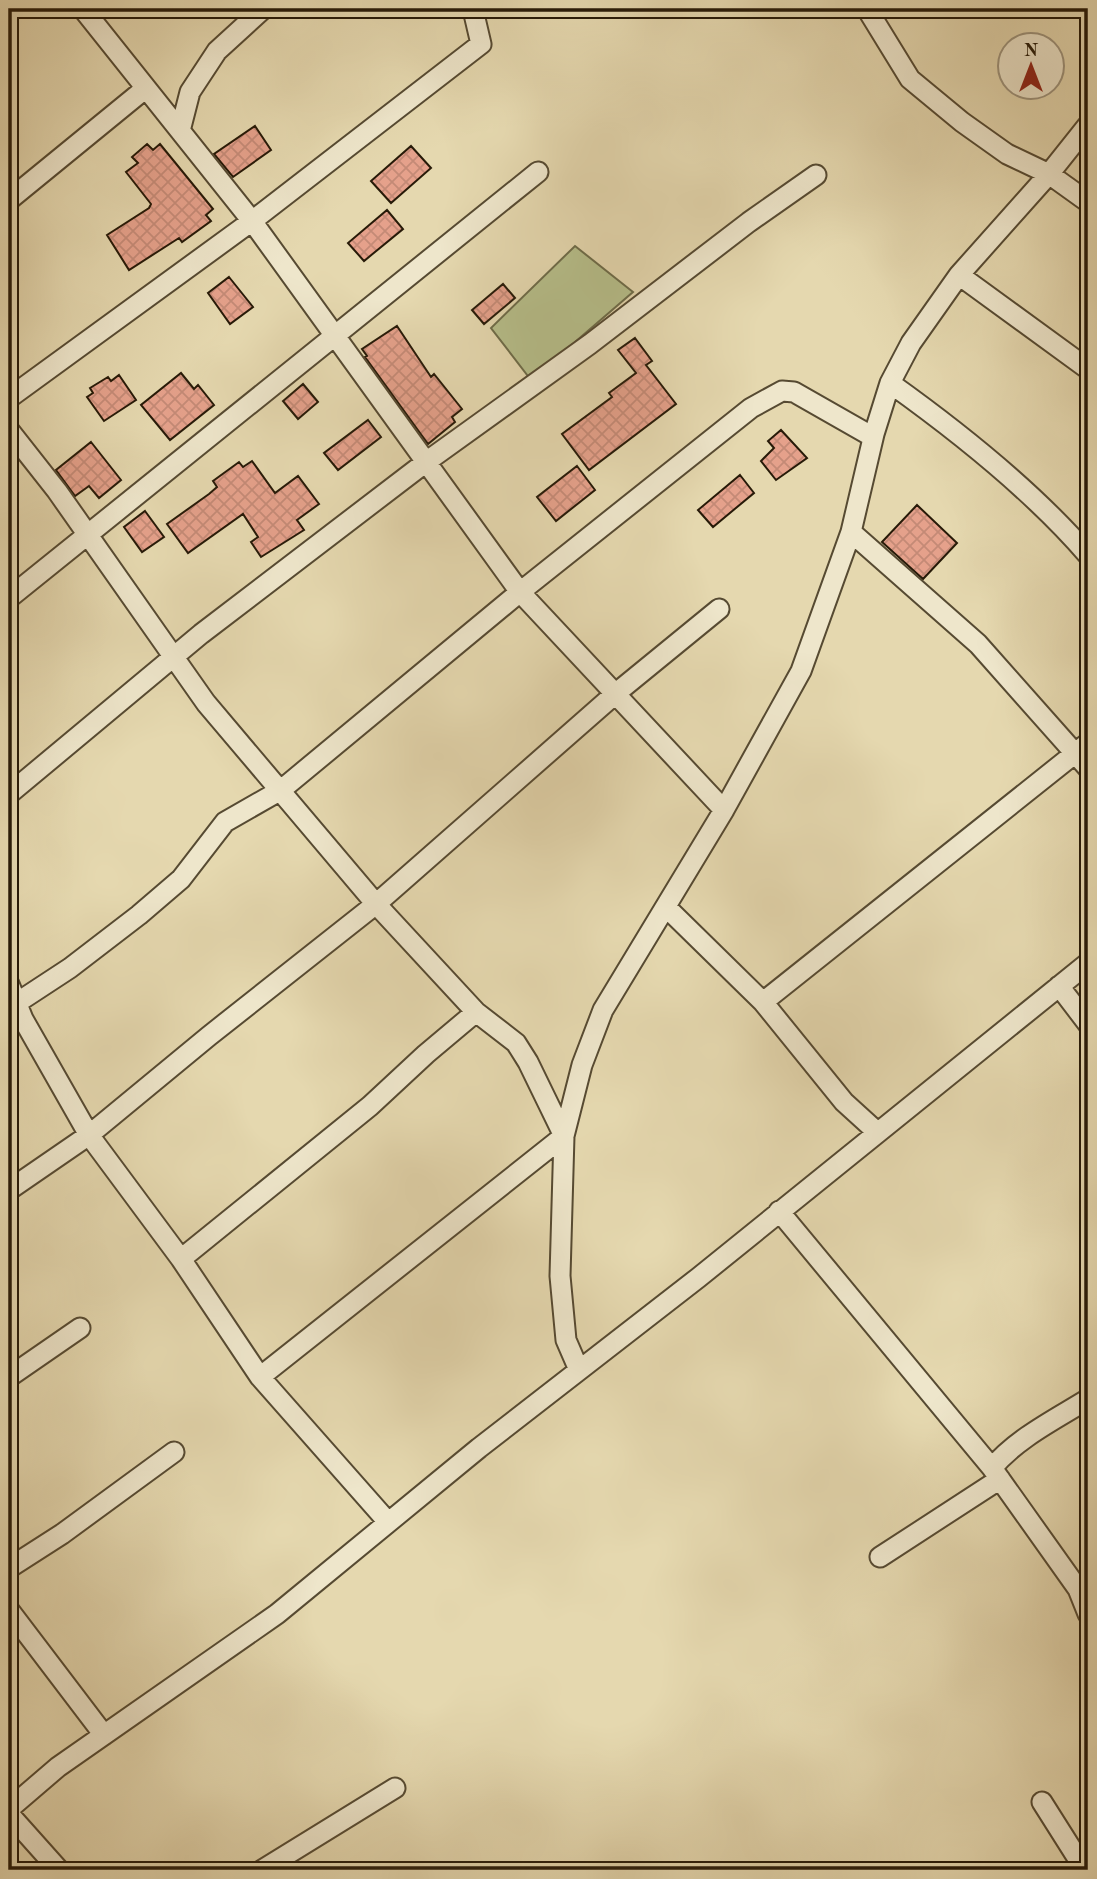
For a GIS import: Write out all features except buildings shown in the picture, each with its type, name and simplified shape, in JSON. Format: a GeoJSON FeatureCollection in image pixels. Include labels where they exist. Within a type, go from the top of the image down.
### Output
{"type":"FeatureCollection","features":[{"type":"Feature","properties":{"kind":"street"},"geometry":{"type":"LineString","coordinates":[[83,9],[252,221],[520,592],[724,810]]}},
{"type":"Feature","properties":{"kind":"street"},"geometry":{"type":"LineString","coordinates":[[180,131],[190,92],[217,51],[263,9]]}},
{"type":"Feature","properties":{"kind":"street"},"geometry":{"type":"LineString","coordinates":[[9,398],[252,221],[481,44],[471,9]]}},
{"type":"Feature","properties":{"kind":"street"},"geometry":{"type":"LineString","coordinates":[[867,9],[909,79],[1007,154],[1049,174],[1088,202]]}},
{"type":"Feature","properties":{"kind":"street"},"geometry":{"type":"LineString","coordinates":[[9,200],[146,88]]}},
{"type":"Feature","properties":{"kind":"street"},"geometry":{"type":"LineString","coordinates":[[579,1370],[566,1340],[561,1276],[564,1136],[582,1065],[603,1010],[724,810],[801,671],[851,532],[873,437],[890,383],[911,343],[959,275],[1049,174],[1088,125]]}},
{"type":"Feature","properties":{"kind":"street"},"geometry":{"type":"LineString","coordinates":[[9,598],[538,173]]}},
{"type":"Feature","properties":{"kind":"street"},"geometry":{"type":"LineString","coordinates":[[9,794],[201,634],[426,462],[590,344],[749,222],[816,176]]}},
{"type":"Feature","properties":{"kind":"street"},"geometry":{"type":"LineString","coordinates":[[959,275],[1088,369]]}},
{"type":"Feature","properties":{"kind":"street"},"geometry":{"type":"LineString","coordinates":[[890,383],[993,463],[1088,555]]}},
{"type":"Feature","properties":{"kind":"street"},"geometry":{"type":"LineString","coordinates":[[388,1522],[260,1377],[181,1259],[89,1135],[11,998],[106,941],[181,879],[225,822],[281,790],[520,592],[751,408],[782,391],[793,392],[812,400],[873,437]]}},
{"type":"Feature","properties":{"kind":"street"},"geometry":{"type":"LineString","coordinates":[[9,430],[57,491],[206,703],[376,904],[476,1012],[516,1043],[564,1136]]}},
{"type":"Feature","properties":{"kind":"street"},"geometry":{"type":"LineString","coordinates":[[763,1002],[1084,755],[978,644],[851,532]]}},
{"type":"Feature","properties":{"kind":"street"},"geometry":{"type":"LineString","coordinates":[[9,1189],[89,1135],[209,1035],[376,904],[615,694],[719,609]]}},
{"type":"Feature","properties":{"kind":"street"},"geometry":{"type":"LineString","coordinates":[[666,907],[763,1002],[844,1102],[877,1132]]}},
{"type":"Feature","properties":{"kind":"street"},"geometry":{"type":"LineString","coordinates":[[9,1809],[58,1767],[277,1614],[388,1522],[698,1278],[1088,963]]}},
{"type":"Feature","properties":{"kind":"street"},"geometry":{"type":"LineString","coordinates":[[1059,986],[1088,1024]]}},
{"type":"Feature","properties":{"kind":"street"},"geometry":{"type":"LineString","coordinates":[[181,1259],[370,1106],[476,1012]]}},
{"type":"Feature","properties":{"kind":"street"},"geometry":{"type":"LineString","coordinates":[[260,1377],[564,1136]]}},
{"type":"Feature","properties":{"kind":"street"},"geometry":{"type":"LineString","coordinates":[[779,1211],[996,1474],[1083,1586],[1088,1614]]}},
{"type":"Feature","properties":{"kind":"street"},"geometry":{"type":"LineString","coordinates":[[9,1377],[80,1328]]}},
{"type":"Feature","properties":{"kind":"street"},"geometry":{"type":"LineString","coordinates":[[880,1557],[996,1474],[1002,1457],[1088,1399]]}},
{"type":"Feature","properties":{"kind":"street"},"geometry":{"type":"LineString","coordinates":[[9,1568],[62,1534],[174,1452]]}},
{"type":"Feature","properties":{"kind":"street"},"geometry":{"type":"LineString","coordinates":[[9,1610],[104,1735]]}},
{"type":"Feature","properties":{"kind":"street"},"geometry":{"type":"LineString","coordinates":[[262,1870],[395,1788]]}},
{"type":"Feature","properties":{"kind":"street"},"geometry":{"type":"LineString","coordinates":[[1042,1802],[1084,1870]]}},
{"type":"Feature","properties":{"kind":"street"},"geometry":{"type":"LineString","coordinates":[[9,1815],[59,1870]]}},
{"type":"Feature","properties":{"kind":"green space"},"geometry":{"type":"Polygon","coordinates":[[[575,246],[633,292],[531,380],[491,328],[575,246]]]}}]}
